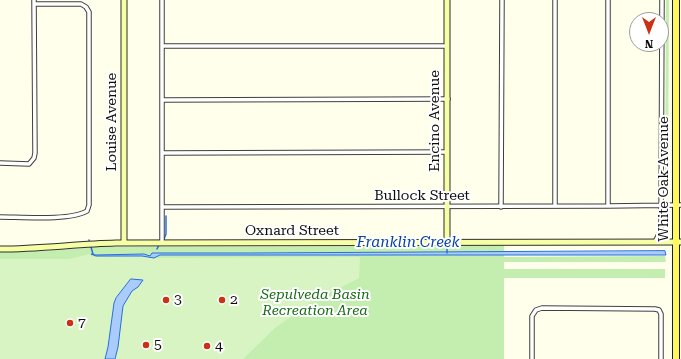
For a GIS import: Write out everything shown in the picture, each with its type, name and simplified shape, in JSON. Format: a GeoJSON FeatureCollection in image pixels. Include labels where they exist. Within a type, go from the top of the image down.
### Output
{"type":"FeatureCollection","features":[{"type":"Feature","properties":{"kind":"main road","name":"Louise Avenue"},"geometry":{"type":"LineString","coordinates":[[124,0],[124,243]]}},
{"type":"Feature","properties":{"kind":"main road","name":"Encino Avenue"},"geometry":{"type":"LineString","coordinates":[[447,0],[447,242]]}},
{"type":"Feature","properties":{"kind":"main road","name":"White Oak Avenue"},"geometry":{"type":"LineString","coordinates":[[676,0],[678,205],[678,310],[676,359]]}},
{"type":"Feature","properties":{"kind":"main road","name":"Oxnard Street"},"geometry":{"type":"LineString","coordinates":[[0,249],[28,249],[94,243],[678,242]]}},
{"type":"Feature","properties":{"kind":"street"},"geometry":{"type":"LineString","coordinates":[[162,0],[162,243]]}},
{"type":"Feature","properties":{"kind":"street"},"geometry":{"type":"LineString","coordinates":[[501,207],[502,0]]}},
{"type":"Feature","properties":{"kind":"street"},"geometry":{"type":"LineString","coordinates":[[555,0],[555,206]]}},
{"type":"Feature","properties":{"kind":"street"},"geometry":{"type":"LineString","coordinates":[[608,0],[608,206]]}},
{"type":"Feature","properties":{"kind":"street","name":"White Oak Avenue"},"geometry":{"type":"LineString","coordinates":[[655,242],[661,233],[662,206],[662,0]]}},
{"type":"Feature","properties":{"kind":"street"},"geometry":{"type":"LineString","coordinates":[[0,163],[29,164],[35,153],[34,2],[81,4],[86,7],[89,12],[89,205],[87,211],[71,216],[0,217]]}},
{"type":"Feature","properties":{"kind":"street"},"geometry":{"type":"LineString","coordinates":[[162,46],[448,46]]}},
{"type":"Feature","properties":{"kind":"street"},"geometry":{"type":"LineString","coordinates":[[162,100],[448,100]]}},
{"type":"Feature","properties":{"kind":"street"},"geometry":{"type":"LineString","coordinates":[[162,154],[447,152]]}},
{"type":"Feature","properties":{"kind":"street","name":"Bullock Street"},"geometry":{"type":"LineString","coordinates":[[162,207],[501,207],[678,205]]}},
{"type":"Feature","properties":{"kind":"street"},"geometry":{"type":"LineString","coordinates":[[532,359],[532,316],[536,310],[542,308],[657,309],[661,314],[661,359]]}},
{"type":"Feature","properties":{"kind":"green space"},"geometry":{"type":"Polygon","coordinates":[[[666,0],[669,0],[669,12],[666,12],[666,0]]]}},
{"type":"Feature","properties":{"kind":"green space"},"geometry":{"type":"Polygon","coordinates":[[[666,52],[669,52],[668,194],[665,194],[666,52]]]}},
{"type":"Feature","properties":{"kind":"green space","name":"Sepulveda Basin Recreation Area"},"geometry":{"type":"Polygon","coordinates":[[[504,246],[504,257],[665,256],[666,262],[504,262],[504,269],[665,269],[665,278],[504,278],[504,359],[0,359],[0,252],[47,251],[97,247],[504,246]]]}},
{"type":"Feature","properties":{"kind":"green space"},"geometry":{"type":"Polygon","coordinates":[[[90,254],[91,256],[96,257],[145,256],[150,258],[360,257],[359,278],[310,303],[275,328],[243,359],[0,359],[0,259],[69,259],[90,254]]]}},
{"type":"Feature","properties":{"kind":"water"},"geometry":{"type":"Polygon","coordinates":[[[665,251],[666,255],[160,255],[154,258],[142,256],[96,256],[91,254],[144,254],[150,256],[152,253],[665,251]]]}},
{"type":"Feature","properties":{"kind":"water"},"geometry":{"type":"Polygon","coordinates":[[[131,279],[143,280],[138,287],[132,291],[123,306],[115,359],[105,359],[114,303],[116,298],[131,279]]]}},
{"type":"Feature","properties":{"kind":"waterway"},"geometry":{"type":"LineString","coordinates":[[164,239],[166,234],[166,216]]}},
{"type":"Feature","properties":{"kind":"waterway"},"geometry":{"type":"LineString","coordinates":[[89,240],[93,254]]}},
{"type":"Feature","properties":{"kind":"waterway"},"geometry":{"type":"LineString","coordinates":[[157,249],[159,245]]}},
{"type":"Feature","properties":{"kind":"waterway","name":"Franklin Creek"},"geometry":{"type":"LineString","coordinates":[[447,245],[447,253]]}},
{"type":"Feature","properties":{"kind":"place","name":"3"},"geometry":{"type":"Point","coordinates":[166,300]}},
{"type":"Feature","properties":{"kind":"place","name":"2"},"geometry":{"type":"Point","coordinates":[222,300]}},
{"type":"Feature","properties":{"kind":"place","name":"7"},"geometry":{"type":"Point","coordinates":[70,323]}},
{"type":"Feature","properties":{"kind":"place","name":"5"},"geometry":{"type":"Point","coordinates":[146,345]}},
{"type":"Feature","properties":{"kind":"place","name":"4"},"geometry":{"type":"Point","coordinates":[207,346]}}]}
